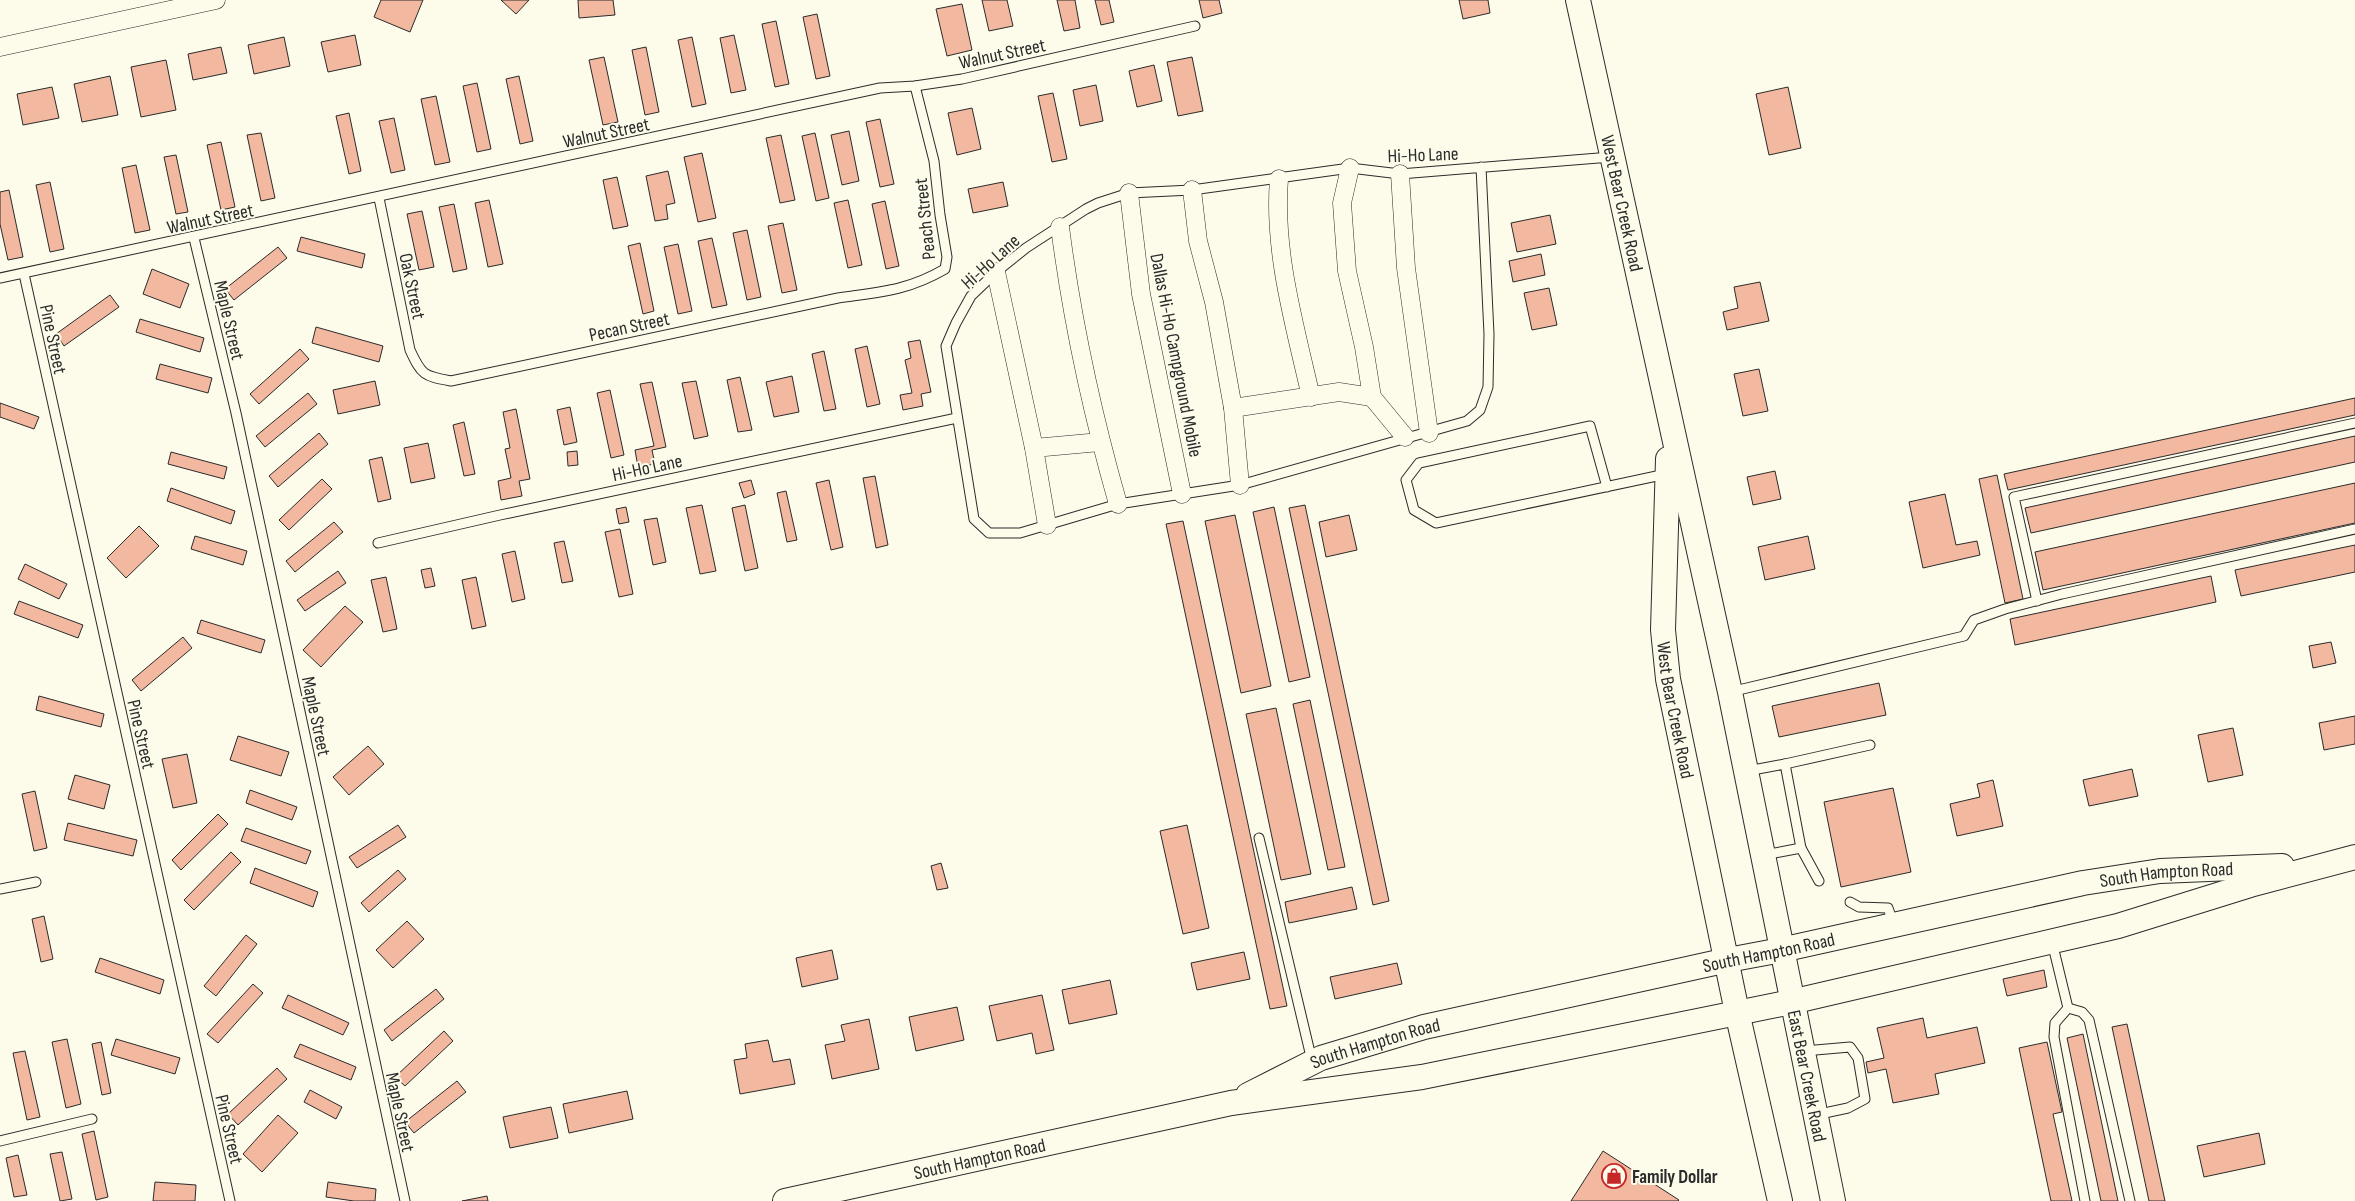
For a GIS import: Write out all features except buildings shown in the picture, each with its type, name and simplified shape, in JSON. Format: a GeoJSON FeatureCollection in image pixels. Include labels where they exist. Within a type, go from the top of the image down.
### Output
{"type":"FeatureCollection","features":[{"type":"Feature","properties":{"kind":"main road","name":"West Bear Creek Road"},"geometry":{"type":"LineString","coordinates":[[1578,0],[1730,692],[1781,950]]}},
{"type":"Feature","properties":{"kind":"main road","name":"West Bear Creek Road"},"geometry":{"type":"LineString","coordinates":[[1666,405],[1668,474],[1663,630],[1668,679],[1728,960],[1737,1012]]}},
{"type":"Feature","properties":{"kind":"main road","name":"South Hampton Road"},"geometry":{"type":"LineString","coordinates":[[785,1201],[1231,1103],[1422,1077],[1792,1002],[2118,926],[2322,865],[2355,857]]}},
{"type":"Feature","properties":{"kind":"main road","name":"South Hampton Road"},"geometry":{"type":"LineString","coordinates":[[1231,1103],[1321,1058],[1424,1027],[1728,960],[2083,883],[2160,871],[2322,865]]}},
{"type":"Feature","properties":{"kind":"main road","name":"East Bear Creek Road"},"geometry":{"type":"LineString","coordinates":[[1781,950],[1833,1201]]}},
{"type":"Feature","properties":{"kind":"main road"},"geometry":{"type":"LineString","coordinates":[[1737,1012],[1780,1201]]}},
{"type":"Feature","properties":{"kind":"street"},"geometry":{"type":"LineString","coordinates":[[0,47],[216,0]]}},
{"type":"Feature","properties":{"kind":"street"},"geometry":{"type":"LineString","coordinates":[[1350,168],[1342,203],[1347,271],[1364,347],[1372,397],[1405,437]]}},
{"type":"Feature","properties":{"kind":"street"},"geometry":{"type":"LineString","coordinates":[[1400,174],[1406,268],[1429,433]]}},
{"type":"Feature","properties":{"kind":"street"},"geometry":{"type":"LineString","coordinates":[[1279,179],[1276,210],[1282,265],[1310,397]]}},
{"type":"Feature","properties":{"kind":"street"},"geometry":{"type":"LineString","coordinates":[[1192,190],[1198,241],[1214,302],[1233,408],[1240,485]]}},
{"type":"Feature","properties":{"kind":"street","name":"Dallas Hi-Ho Campground Mobile"},"geometry":{"type":"LineString","coordinates":[[1129,193],[1141,294],[1182,494]]}},
{"type":"Feature","properties":{"kind":"street"},"geometry":{"type":"LineString","coordinates":[[1060,226],[1069,295],[1100,442],[1118,504]]}},
{"type":"Feature","properties":{"kind":"street"},"geometry":{"type":"LineString","coordinates":[[996,272],[1034,448],[1047,524]]}},
{"type":"Feature","properties":{"kind":"street"},"geometry":{"type":"LineString","coordinates":[[1233,408],[1339,392],[1372,397]]}},
{"type":"Feature","properties":{"kind":"street"},"geometry":{"type":"LineString","coordinates":[[1034,448],[1100,442]]}},
{"type":"Feature","properties":{"kind":"lane","name":"Walnut Street"},"geometry":{"type":"LineString","coordinates":[[0,278],[194,238],[880,88],[916,86],[962,79],[1195,26]]}},
{"type":"Feature","properties":{"kind":"lane","name":"Peach Street"},"geometry":{"type":"LineString","coordinates":[[838,298],[903,289],[927,280],[945,269],[947,257],[934,161],[916,86]]}},
{"type":"Feature","properties":{"kind":"lane","name":"Hi-Ho Lane"},"geometry":{"type":"LineString","coordinates":[[378,542],[957,418],[946,346],[971,296],[996,272],[1026,248],[1098,202],[1129,193],[1192,190],[1350,168],[1400,174],[1611,156]]}},
{"type":"Feature","properties":{"kind":"lane"},"geometry":{"type":"LineString","coordinates":[[957,418],[974,519],[989,533],[1020,533],[1118,504],[1240,485],[1356,454],[1405,437],[1429,433],[1467,421],[1480,410],[1488,387],[1489,334],[1481,167]]}},
{"type":"Feature","properties":{"kind":"lane","name":"Oak Street"},"geometry":{"type":"LineString","coordinates":[[378,198],[410,350],[417,365],[427,377]]}},
{"type":"Feature","properties":{"kind":"lane","name":"Maple Street"},"geometry":{"type":"LineString","coordinates":[[194,238],[236,413],[404,1201]]}},
{"type":"Feature","properties":{"kind":"lane","name":"Pine Street"},"geometry":{"type":"LineString","coordinates":[[24,274],[230,1201]]}},
{"type":"Feature","properties":{"kind":"lane","name":"Pecan Street"},"geometry":{"type":"LineString","coordinates":[[427,377],[452,381],[838,298]]}},
{"type":"Feature","properties":{"kind":"lane"},"geometry":{"type":"LineString","coordinates":[[2037,601],[2014,497],[2355,423]]}},
{"type":"Feature","properties":{"kind":"lane"},"geometry":{"type":"LineString","coordinates":[[1607,487],[1590,426],[1419,463],[1406,480],[1414,510],[1436,523],[1607,487],[1668,474]]}},
{"type":"Feature","properties":{"kind":"lane"},"geometry":{"type":"LineString","coordinates":[[1730,692],[1964,636],[1974,620],[2005,609],[2355,529]]}},
{"type":"Feature","properties":{"kind":"lane"},"geometry":{"type":"LineString","coordinates":[[1746,772],[1870,745]]}},
{"type":"Feature","properties":{"kind":"lane"},"geometry":{"type":"LineString","coordinates":[[1785,764],[1801,848],[1819,881]]}},
{"type":"Feature","properties":{"kind":"lane"},"geometry":{"type":"LineString","coordinates":[[1259,838],[1312,1063]]}},
{"type":"Feature","properties":{"kind":"lane"},"geometry":{"type":"LineString","coordinates":[[1763,856],[1801,848]]}},
{"type":"Feature","properties":{"kind":"lane"},"geometry":{"type":"LineString","coordinates":[[0,890],[36,882]]}},
{"type":"Feature","properties":{"kind":"lane"},"geometry":{"type":"LineString","coordinates":[[1850,902],[1859,908],[1888,908],[1895,925]]}},
{"type":"Feature","properties":{"kind":"lane"},"geometry":{"type":"LineString","coordinates":[[2052,942],[2068,1008]]}},
{"type":"Feature","properties":{"kind":"lane"},"geometry":{"type":"LineString","coordinates":[[2068,1008],[2055,1023],[2054,1037],[2085,1201]]}},
{"type":"Feature","properties":{"kind":"lane"},"geometry":{"type":"LineString","coordinates":[[2068,1008],[2082,1012],[2089,1020],[2130,1201]]}},
{"type":"Feature","properties":{"kind":"lane"},"geometry":{"type":"LineString","coordinates":[[1802,1051],[1850,1047],[1858,1058],[1865,1099],[1848,1108],[1815,1115]]}},
{"type":"Feature","properties":{"kind":"lane"},"geometry":{"type":"LineString","coordinates":[[0,1141],[92,1119]]}},
{"type":"Feature","properties":{"kind":"place","name":"Family Dollar"},"geometry":{"type":"Point","coordinates":[1614,1176]}}]}
